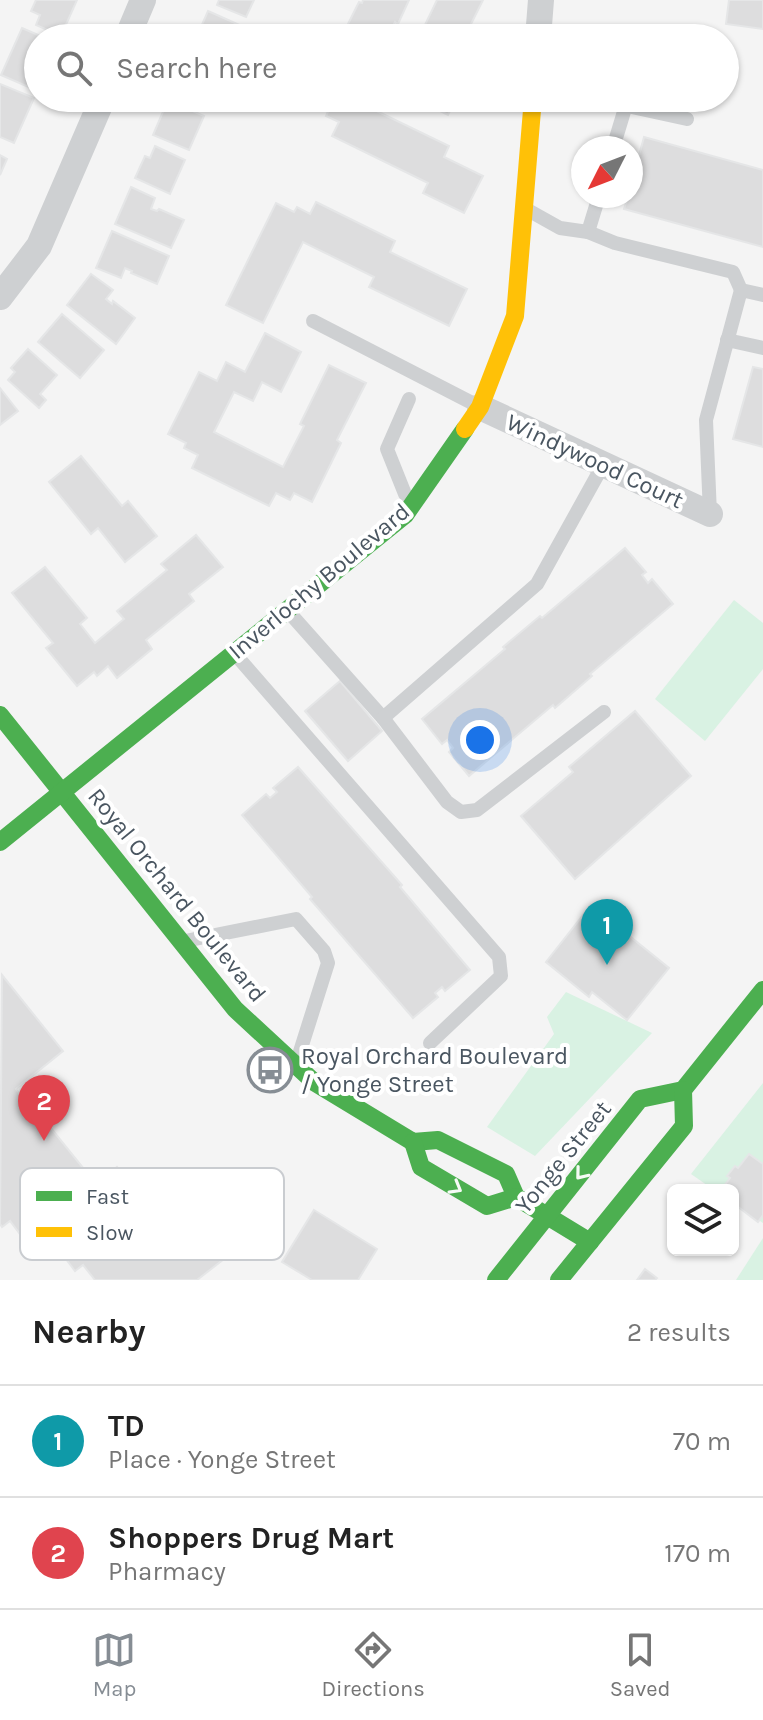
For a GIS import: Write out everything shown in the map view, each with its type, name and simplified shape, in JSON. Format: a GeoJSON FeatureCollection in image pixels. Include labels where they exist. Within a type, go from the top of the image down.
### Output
{"type":"FeatureCollection","features":[{"type":"Feature","properties":{"kind":"street"},"geometry":{"type":"LineString","coordinates":[[133,24],[143,0]]}},
{"type":"Feature","properties":{"kind":"street"},"geometry":{"type":"LineString","coordinates":[[539,24],[540,0]]}},
{"type":"Feature","properties":{"kind":"street"},"geometry":{"type":"LineString","coordinates":[[0,297],[39,246],[97,112]]}},
{"type":"Feature","properties":{"kind":"street","name":"Inverlochy Boulevard"},"geometry":{"type":"LineString","coordinates":[[0,842],[405,515],[480,407],[515,316],[532,112]]}},
{"type":"Feature","properties":{"kind":"street","name":"Windywood Court"},"geometry":{"type":"LineString","coordinates":[[480,407],[710,514]]}},
{"type":"Feature","properties":{"kind":"street","name":"Royal Orchard Boulevard"},"geometry":{"type":"LineString","coordinates":[[0,715],[235,1009],[296,1065],[325,1089],[413,1142],[438,1140],[506,1174],[516,1197],[590,1242]]}},
{"type":"Feature","properties":{"kind":"street"},"geometry":{"type":"LineString","coordinates":[[559,1280],[650,1158],[684,1126],[683,1090],[763,990]]}},
{"type":"Feature","properties":{"kind":"street","name":"Yonge Street"},"geometry":{"type":"LineString","coordinates":[[496,1280],[548,1215],[619,1136],[640,1099],[683,1090]]}},
{"type":"Feature","properties":{"kind":"street","name":"Royal Orchard Boulevard"},"geometry":{"type":"LineString","coordinates":[[413,1142],[421,1167],[487,1206],[516,1197]]}},
{"type":"Feature","properties":{"kind":"lane"},"geometry":{"type":"LineString","coordinates":[[617,136],[624,112]]}},
{"type":"Feature","properties":{"kind":"lane"},"geometry":{"type":"LineString","coordinates":[[656,112],[687,119]]}},
{"type":"Feature","properties":{"kind":"lane"},"geometry":{"type":"LineString","coordinates":[[524,208],[560,228],[588,232],[615,243],[733,272],[741,290],[706,420],[710,514]]}},
{"type":"Feature","properties":{"kind":"lane"},"geometry":{"type":"LineString","coordinates":[[588,232],[595,208]]}},
{"type":"Feature","properties":{"kind":"lane"},"geometry":{"type":"LineString","coordinates":[[741,290],[763,295]]}},
{"type":"Feature","properties":{"kind":"lane"},"geometry":{"type":"LineString","coordinates":[[313,321],[480,407]]}},
{"type":"Feature","properties":{"kind":"lane"},"geometry":{"type":"LineString","coordinates":[[727,340],[763,348]]}},
{"type":"Feature","properties":{"kind":"lane"},"geometry":{"type":"LineString","coordinates":[[409,399],[387,449],[405,494],[413,503]]}},
{"type":"Feature","properties":{"kind":"lane"},"geometry":{"type":"LineString","coordinates":[[383,718],[537,584],[603,465]]}},
{"type":"Feature","properties":{"kind":"lane"},"geometry":{"type":"LineString","coordinates":[[287,610],[383,718],[447,802],[461,812],[477,810],[604,712]]}},
{"type":"Feature","properties":{"kind":"lane"},"geometry":{"type":"LineString","coordinates":[[234,653],[499,957],[501,976],[430,1043]]}},
{"type":"Feature","properties":{"kind":"lane"},"geometry":{"type":"LineString","coordinates":[[181,942],[296,919],[324,951],[328,963],[296,1065]]}},
{"type":"Feature","properties":{"kind":"green space"},"geometry":{"type":"Polygon","coordinates":[[[734,600],[763,623],[763,669],[705,741],[655,699],[734,600]]]}},
{"type":"Feature","properties":{"kind":"green space"},"geometry":{"type":"Polygon","coordinates":[[[566,992],[652,1033],[535,1156],[487,1127],[554,1034],[547,1017],[566,992]]]}},
{"type":"Feature","properties":{"kind":"green space"},"geometry":{"type":"Polygon","coordinates":[[[763,1083],[763,1223],[739,1207],[739,1184],[705,1184],[691,1174],[763,1083]]]}},
{"type":"Feature","properties":{"kind":"green space"},"geometry":{"type":"Polygon","coordinates":[[[763,1238],[763,1280],[736,1280],[763,1238]]]}},
{"type":"Feature","properties":{"kind":"building"},"geometry":{"type":"Polygon","coordinates":[[[36,0],[77,0],[66,24],[36,24],[40,15],[31,11],[36,0]]]}},
{"type":"Feature","properties":{"kind":"building"},"geometry":{"type":"Polygon","coordinates":[[[219,0],[254,0],[246,17],[217,5],[219,0]]]}},
{"type":"Feature","properties":{"kind":"building"},"geometry":{"type":"Polygon","coordinates":[[[363,0],[409,0],[398,24],[348,24],[359,2],[363,0]]]}},
{"type":"Feature","properties":{"kind":"building"},"geometry":{"type":"Polygon","coordinates":[[[437,0],[483,0],[471,24],[425,24],[437,0]]]}},
{"type":"Feature","properties":{"kind":"building"},"geometry":{"type":"Polygon","coordinates":[[[729,0],[763,0],[763,29],[726,24],[729,0]]]}},
{"type":"Feature","properties":{"kind":"building"},"geometry":{"type":"Polygon","coordinates":[[[208,11],[237,24],[202,24],[208,11]]]}},
{"type":"Feature","properties":{"kind":"building"},"geometry":{"type":"Polygon","coordinates":[[[22,28],[24,29],[24,85],[1,75],[22,28]]]}},
{"type":"Feature","properties":{"kind":"building"},"geometry":{"type":"Polygon","coordinates":[[[0,84],[24,94],[24,112],[28,112],[14,143],[0,137],[0,84]]]}},
{"type":"Feature","properties":{"kind":"building"},"geometry":{"type":"Polygon","coordinates":[[[163,112],[195,112],[204,116],[189,150],[153,135],[163,112]]]}},
{"type":"Feature","properties":{"kind":"building"},"geometry":{"type":"Polygon","coordinates":[[[328,112],[379,112],[449,146],[444,157],[483,176],[464,213],[423,193],[428,183],[332,136],[339,122],[326,116],[328,112]]]}},
{"type":"Feature","properties":{"kind":"building"},"geometry":{"type":"Polygon","coordinates":[[[644,137],[763,170],[763,247],[624,209],[643,208],[644,137]]]}},
{"type":"Feature","properties":{"kind":"building"},"geometry":{"type":"Polygon","coordinates":[[[155,146],[185,160],[170,194],[135,178],[145,156],[150,158],[155,146]]]}},
{"type":"Feature","properties":{"kind":"building"},"geometry":{"type":"Polygon","coordinates":[[[0,155],[7,159],[0,175],[0,155]]]}},
{"type":"Feature","properties":{"kind":"building"},"geometry":{"type":"Polygon","coordinates":[[[131,187],[155,198],[151,209],[159,209],[184,220],[171,248],[115,224],[131,187]]]}},
{"type":"Feature","properties":{"kind":"building"},"geometry":{"type":"Polygon","coordinates":[[[316,202],[395,241],[390,252],[467,289],[449,326],[369,287],[374,277],[303,242],[263,323],[226,305],[276,203],[294,212],[297,207],[310,214],[316,202]]]}},
{"type":"Feature","properties":{"kind":"building"},"geometry":{"type":"Polygon","coordinates":[[[112,231],[169,256],[157,284],[125,268],[121,278],[96,268],[112,231]]]}},
{"type":"Feature","properties":{"kind":"building"},"geometry":{"type":"Polygon","coordinates":[[[91,274],[113,290],[106,299],[135,318],[116,344],[67,305],[91,274]]]}},
{"type":"Feature","properties":{"kind":"building"},"geometry":{"type":"Polygon","coordinates":[[[62,314],[104,350],[80,378],[38,342],[62,314]]]}},
{"type":"Feature","properties":{"kind":"building"},"geometry":{"type":"Polygon","coordinates":[[[265,333],[301,352],[281,392],[262,382],[253,401],[234,392],[214,432],[283,467],[329,365],[366,383],[337,440],[341,443],[312,502],[294,493],[290,500],[276,493],[269,506],[192,468],[198,455],[184,448],[186,443],[168,434],[199,372],[217,381],[226,362],[245,372],[265,333]]]}},
{"type":"Feature","properties":{"kind":"building"},"geometry":{"type":"Polygon","coordinates":[[[28,349],[57,375],[40,394],[46,400],[39,408],[8,380],[15,372],[11,368],[28,349]]]}},
{"type":"Feature","properties":{"kind":"building"},"geometry":{"type":"Polygon","coordinates":[[[753,367],[763,369],[763,447],[733,439],[753,367]]]}},
{"type":"Feature","properties":{"kind":"building"},"geometry":{"type":"Polygon","coordinates":[[[0,388],[18,411],[0,425],[0,388]]]}},
{"type":"Feature","properties":{"kind":"building"},"geometry":{"type":"Polygon","coordinates":[[[81,456],[122,506],[128,501],[157,536],[125,562],[98,528],[91,534],[49,482],[81,456]]]}},
{"type":"Feature","properties":{"kind":"building"},"geometry":{"type":"Polygon","coordinates":[[[196,535],[223,567],[189,594],[194,601],[146,640],[152,649],[117,678],[108,666],[97,676],[94,672],[77,686],[46,648],[53,643],[12,593],[45,567],[87,618],[80,624],[95,643],[124,619],[117,611],[167,570],[161,564],[196,535]]]}},
{"type":"Feature","properties":{"kind":"building"},"geometry":{"type":"Polygon","coordinates":[[[625,548],[646,572],[642,575],[648,583],[652,579],[673,604],[555,708],[553,705],[469,776],[449,752],[453,748],[447,740],[442,744],[422,719],[505,649],[503,647],[625,548]]]}},
{"type":"Feature","properties":{"kind":"building"},"geometry":{"type":"Polygon","coordinates":[[[340,681],[382,731],[348,761],[305,711],[340,681]]]}},
{"type":"Feature","properties":{"kind":"building"},"geometry":{"type":"Polygon","coordinates":[[[635,711],[691,776],[575,879],[521,816],[573,772],[569,767],[635,711]]]}},
{"type":"Feature","properties":{"kind":"building"},"geometry":{"type":"Polygon","coordinates":[[[298,767],[402,885],[400,887],[470,970],[445,991],[442,987],[435,993],[438,997],[413,1018],[242,815],[266,794],[270,798],[277,792],[273,788],[298,767]]]}},
{"type":"Feature","properties":{"kind":"building"},"geometry":{"type":"Polygon","coordinates":[[[591,905],[669,968],[627,1020],[592,992],[589,997],[546,962],[591,905]]]}},
{"type":"Feature","properties":{"kind":"building"},"geometry":{"type":"Polygon","coordinates":[[[2,975],[63,1051],[16,1089],[83,1168],[20,1168],[20,1234],[10,1221],[2,1227],[2,975]]]}},
{"type":"Feature","properties":{"kind":"building"},"geometry":{"type":"Polygon","coordinates":[[[749,1154],[763,1164],[763,1215],[758,1222],[739,1208],[739,1184],[726,1184],[730,1178],[727,1176],[735,1166],[738,1168],[749,1154]]]}},
{"type":"Feature","properties":{"kind":"building"},"geometry":{"type":"Polygon","coordinates":[[[314,1210],[377,1249],[358,1280],[312,1280],[282,1262],[314,1210]]]}},
{"type":"Feature","properties":{"kind":"building"},"geometry":{"type":"Polygon","coordinates":[[[67,1260],[223,1260],[197,1280],[95,1280],[83,1265],[75,1271],[67,1260]]]}},
{"type":"Feature","properties":{"kind":"building"},"geometry":{"type":"Polygon","coordinates":[[[645,1269],[657,1278],[637,1280],[645,1269]]]}},
{"type":"Feature","properties":{"kind":"traffic: fast"},"geometry":{"type":"LineString","coordinates":[[0,842],[405,515],[465,429]]}},
{"type":"Feature","properties":{"kind":"traffic: fast"},"geometry":{"type":"LineString","coordinates":[[0,715],[235,1009],[314,1082],[413,1142],[438,1140],[506,1174],[516,1197],[590,1242]]}},
{"type":"Feature","properties":{"kind":"traffic: fast"},"geometry":{"type":"LineString","coordinates":[[496,1280],[640,1099],[683,1090],[763,990]]}},
{"type":"Feature","properties":{"kind":"traffic: fast"},"geometry":{"type":"LineString","coordinates":[[559,1280],[684,1126],[683,1090]]}},
{"type":"Feature","properties":{"kind":"traffic: fast"},"geometry":{"type":"LineString","coordinates":[[413,1142],[421,1167],[487,1206],[516,1197]]}},
{"type":"Feature","properties":{"kind":"traffic: slow"},"geometry":{"type":"LineString","coordinates":[[465,429],[480,407],[515,316],[532,112]]}},
{"type":"Feature","properties":{"kind":"place","name":"TD"},"geometry":{"type":"Point","coordinates":[607,965]}},
{"type":"Feature","properties":{"kind":"place","name":"Royal Orchard Boulevard / Yonge Street"},"geometry":{"type":"Point","coordinates":[270,1070]}},
{"type":"Feature","properties":{"kind":"place","name":"Shoppers Drug Mart"},"geometry":{"type":"Point","coordinates":[44,1141]}}]}
